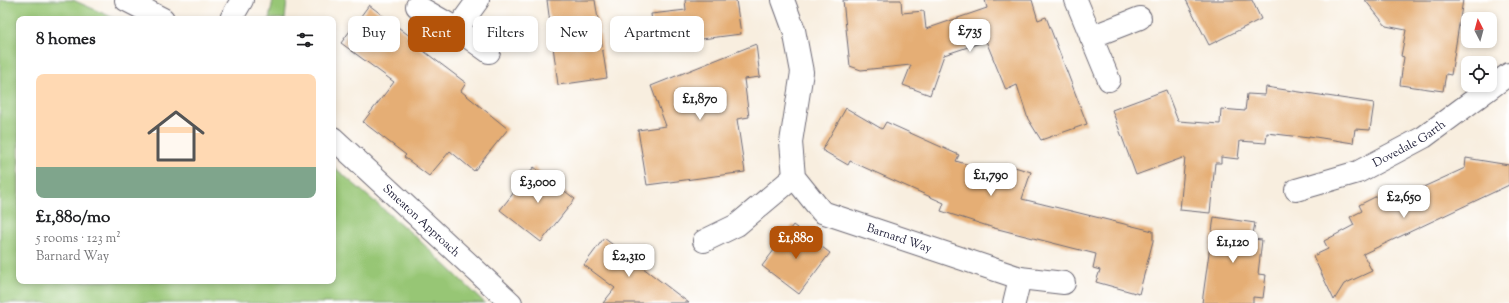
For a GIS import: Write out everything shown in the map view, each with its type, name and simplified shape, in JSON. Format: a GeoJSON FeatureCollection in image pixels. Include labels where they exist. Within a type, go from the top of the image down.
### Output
{"type":"FeatureCollection","features":[{"type":"Feature","properties":{"kind":"street"},"geometry":{"type":"LineString","coordinates":[[126,0],[157,16]]}},
{"type":"Feature","properties":{"kind":"street"},"geometry":{"type":"LineString","coordinates":[[232,16],[242,0]]}},
{"type":"Feature","properties":{"kind":"street"},"geometry":{"type":"LineString","coordinates":[[465,17],[478,0]]}},
{"type":"Feature","properties":{"kind":"street"},"geometry":{"type":"LineString","coordinates":[[704,241],[737,225],[794,177],[791,142],[802,72],[794,30],[783,0]]}},
{"type":"Feature","properties":{"kind":"street"},"geometry":{"type":"LineString","coordinates":[[1076,0],[1109,80]]}},
{"type":"Feature","properties":{"kind":"street"},"geometry":{"type":"LineString","coordinates":[[417,6],[435,16]]}},
{"type":"Feature","properties":{"kind":"street"},"geometry":{"type":"LineString","coordinates":[[1091,37],[1140,18]]}},
{"type":"Feature","properties":{"kind":"street","name":"Dovedale Garth"},"geometry":{"type":"LineString","coordinates":[[1296,190],[1358,172],[1424,137],[1509,74]]}},
{"type":"Feature","properties":{"kind":"street","name":"Smeaton Approach"},"geometry":{"type":"LineString","coordinates":[[336,141],[511,303]]}},
{"type":"Feature","properties":{"kind":"street","name":"Barnard Way"},"geometry":{"type":"LineString","coordinates":[[794,177],[822,212],[1020,278],[1064,283]]}},
{"type":"Feature","properties":{"kind":"street"},"geometry":{"type":"LineString","coordinates":[[1014,303],[1020,278]]}},
{"type":"Feature","properties":{"kind":"green space"},"geometry":{"type":"Polygon","coordinates":[[[0,0],[73,0],[109,16],[16,16],[16,284],[336,284],[336,169],[418,239],[485,303],[0,303],[0,0]]]}},
{"type":"Feature","properties":{"kind":"green space"},"geometry":{"type":"Polygon","coordinates":[[[273,0],[287,0],[285,16],[270,16],[273,0]]]}},
{"type":"Feature","properties":{"kind":"building"},"geometry":{"type":"Polygon","coordinates":[[[547,0],[595,0],[597,16],[549,16],[547,0]]]}},
{"type":"Feature","properties":{"kind":"building"},"geometry":{"type":"Polygon","coordinates":[[[685,0],[736,0],[741,34],[704,39],[704,16],[651,16],[651,14],[686,10],[685,0]]]}},
{"type":"Feature","properties":{"kind":"building"},"geometry":{"type":"Polygon","coordinates":[[[843,0],[901,0],[902,13],[924,11],[926,29],[987,8],[985,0],[1032,0],[1038,20],[1046,17],[1087,124],[1041,140],[1028,119],[1017,85],[1006,90],[986,41],[944,55],[930,95],[903,85],[911,65],[861,70],[850,66],[843,0]]]}},
{"type":"Feature","properties":{"kind":"building"},"geometry":{"type":"Polygon","coordinates":[[[1186,0],[1252,0],[1261,19],[1209,45],[1186,0]]]}},
{"type":"Feature","properties":{"kind":"building"},"geometry":{"type":"Polygon","coordinates":[[[1365,0],[1463,0],[1451,75],[1446,74],[1443,91],[1400,85],[1404,57],[1401,56],[1406,30],[1386,26],[1365,0]]]}},
{"type":"Feature","properties":{"kind":"building"},"geometry":{"type":"Polygon","coordinates":[[[369,5],[383,16],[361,16],[369,5]]]}},
{"type":"Feature","properties":{"kind":"building"},"geometry":{"type":"Polygon","coordinates":[[[400,29],[408,35],[408,52],[425,52],[466,83],[461,91],[508,129],[474,171],[450,151],[429,176],[404,157],[406,155],[363,122],[394,82],[353,52],[400,52],[400,29]]]}},
{"type":"Feature","properties":{"kind":"building"},"geometry":{"type":"Polygon","coordinates":[[[348,34],[348,48],[341,43],[348,34]]]}},
{"type":"Feature","properties":{"kind":"building"},"geometry":{"type":"Polygon","coordinates":[[[756,44],[760,77],[744,79],[749,117],[737,119],[745,172],[647,185],[638,130],[666,126],[651,86],[756,44]]]}},
{"type":"Feature","properties":{"kind":"building"},"geometry":{"type":"Polygon","coordinates":[[[602,46],[607,78],[558,85],[554,52],[602,52],[602,46]]]}},
{"type":"Feature","properties":{"kind":"building"},"geometry":{"type":"Polygon","coordinates":[[[1266,87],[1374,103],[1370,130],[1355,129],[1353,143],[1309,136],[1309,138],[1267,133],[1266,143],[1240,141],[1238,159],[1221,157],[1221,163],[1215,163],[1210,213],[1180,210],[1185,157],[1136,175],[1112,110],[1166,90],[1178,121],[1220,124],[1221,109],[1245,111],[1247,94],[1265,95],[1266,87]]]}},
{"type":"Feature","properties":{"kind":"building"},"geometry":{"type":"Polygon","coordinates":[[[846,108],[882,129],[886,122],[959,155],[956,161],[1004,176],[1008,165],[1031,172],[1022,199],[1153,231],[1153,241],[1139,294],[1096,282],[1100,270],[1093,268],[1096,254],[994,228],[941,211],[944,203],[850,161],[848,165],[822,150],[846,108]]]}},
{"type":"Feature","properties":{"kind":"building"},"geometry":{"type":"Polygon","coordinates":[[[1466,158],[1509,165],[1509,185],[1363,254],[1372,271],[1344,284],[1334,300],[1313,256],[1328,249],[1324,241],[1354,225],[1350,217],[1362,211],[1359,205],[1379,195],[1384,205],[1465,168],[1466,158]]]}},
{"type":"Feature","properties":{"kind":"building"},"geometry":{"type":"Polygon","coordinates":[[[534,167],[575,199],[541,242],[500,210],[534,167]]]}},
{"type":"Feature","properties":{"kind":"building"},"geometry":{"type":"Polygon","coordinates":[[[1214,217],[1255,223],[1252,239],[1262,240],[1258,274],[1266,275],[1263,298],[1253,297],[1253,303],[1202,303],[1214,217]]]}},
{"type":"Feature","properties":{"kind":"building"},"geometry":{"type":"Polygon","coordinates":[[[793,225],[830,253],[799,294],[762,266],[793,225]]]}},
{"type":"Feature","properties":{"kind":"building"},"geometry":{"type":"Polygon","coordinates":[[[604,238],[689,303],[603,303],[615,288],[584,265],[604,238]]]}}]}
